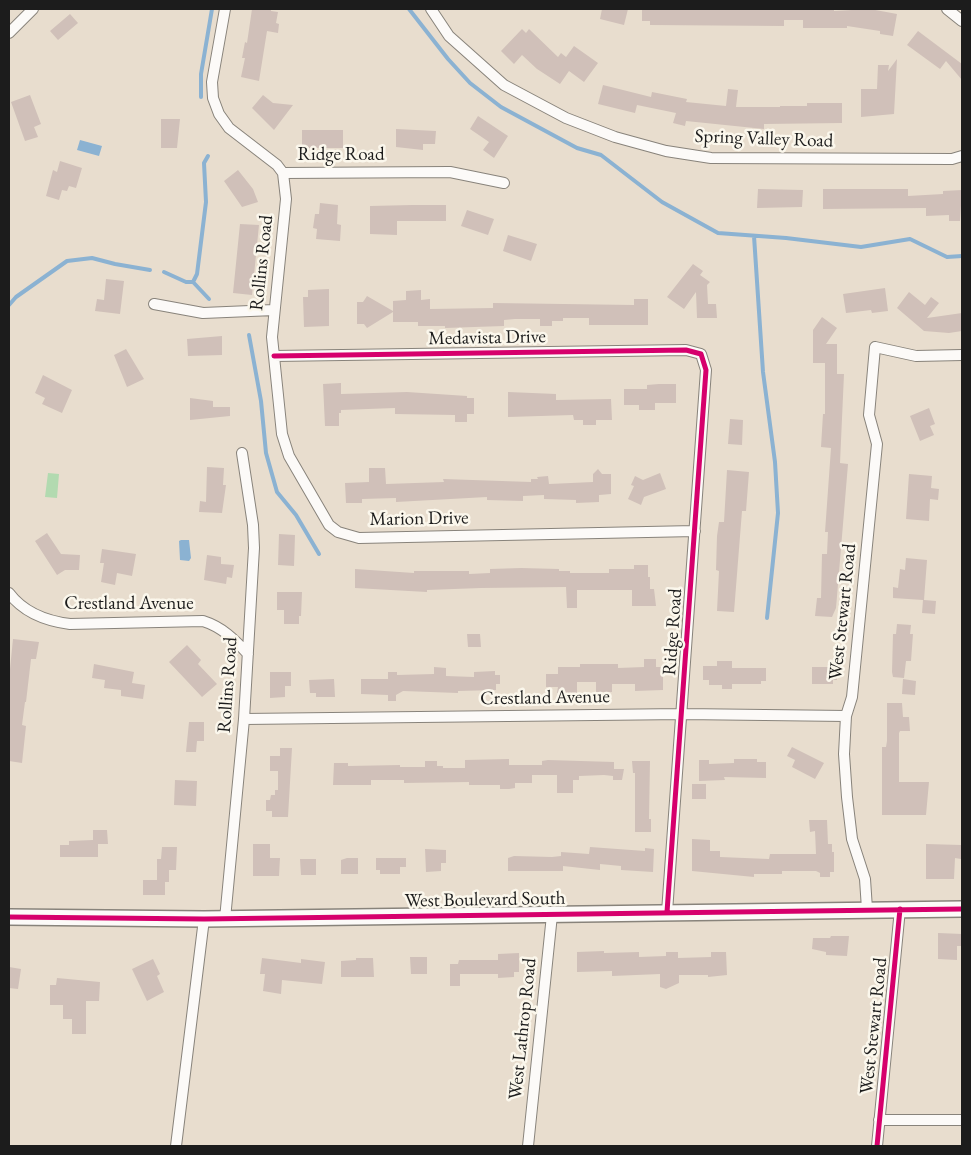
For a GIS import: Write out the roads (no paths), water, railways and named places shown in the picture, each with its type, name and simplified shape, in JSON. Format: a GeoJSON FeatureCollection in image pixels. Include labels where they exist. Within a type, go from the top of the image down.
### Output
{"type":"FeatureCollection","features":[{"type":"Feature","properties":{"kind":"main road","name":"West Boulevard South"},"geometry":{"type":"LineString","coordinates":[[9,917],[225,919],[962,909]]}},
{"type":"Feature","properties":{"kind":"street"},"geometry":{"type":"LineString","coordinates":[[9,32],[33,9]]}},
{"type":"Feature","properties":{"kind":"street","name":"Ridge Road"},"geometry":{"type":"LineString","coordinates":[[225,9],[212,82],[213,98],[219,114],[229,128],[277,165],[283,173],[450,172],[504,183]]}},
{"type":"Feature","properties":{"kind":"street","name":"Spring Valley Road"},"geometry":{"type":"LineString","coordinates":[[431,9],[449,36],[504,85],[566,118],[615,137],[666,151],[711,158],[952,159],[962,156]]}},
{"type":"Feature","properties":{"kind":"street"},"geometry":{"type":"LineString","coordinates":[[946,9],[962,21]]}},
{"type":"Feature","properties":{"kind":"street","name":"Rollins Road"},"geometry":{"type":"LineString","coordinates":[[274,356],[274,310],[286,199],[283,173]]}},
{"type":"Feature","properties":{"kind":"street"},"geometry":{"type":"LineString","coordinates":[[154,304],[203,313],[274,310]]}},
{"type":"Feature","properties":{"kind":"street","name":"West Stewart Road"},"geometry":{"type":"LineString","coordinates":[[867,910],[865,879],[852,839],[844,754],[846,716],[852,697],[877,444],[869,415],[875,347],[916,356],[962,355]]}},
{"type":"Feature","properties":{"kind":"street","name":"Medavista Drive"},"geometry":{"type":"LineString","coordinates":[[274,356],[686,350],[700,354]]}},
{"type":"Feature","properties":{"kind":"street","name":"Ridge Road"},"geometry":{"type":"LineString","coordinates":[[667,912],[706,370],[700,354]]}},
{"type":"Feature","properties":{"kind":"street","name":"Marion Drive"},"geometry":{"type":"LineString","coordinates":[[274,356],[282,434],[289,456],[328,525],[338,532],[359,538],[695,531]]}},
{"type":"Feature","properties":{"kind":"street","name":"Rollins Road"},"geometry":{"type":"LineString","coordinates":[[225,919],[244,719],[254,548],[253,524],[242,453]]}},
{"type":"Feature","properties":{"kind":"street","name":"Crestland Avenue"},"geometry":{"type":"LineString","coordinates":[[9,593],[25,609],[54,622],[70,624],[203,621],[216,625],[248,654]]}},
{"type":"Feature","properties":{"kind":"street","name":"Crestland Avenue"},"geometry":{"type":"LineString","coordinates":[[244,719],[682,714],[846,716]]}},
{"type":"Feature","properties":{"kind":"street","name":"West Stewart Road"},"geometry":{"type":"LineString","coordinates":[[877,1146],[900,909]]}},
{"type":"Feature","properties":{"kind":"street","name":"West Lathrop Road"},"geometry":{"type":"LineString","coordinates":[[528,1146],[552,915]]}},
{"type":"Feature","properties":{"kind":"street"},"geometry":{"type":"LineString","coordinates":[[176,1146],[204,919]]}},
{"type":"Feature","properties":{"kind":"street"},"geometry":{"type":"LineString","coordinates":[[880,1120],[962,1120]]}},
{"type":"Feature","properties":{"kind":"water"},"geometry":{"type":"Polygon","coordinates":[[[80,140],[102,146],[99,156],[77,150],[80,140]]]}},
{"type":"Feature","properties":{"kind":"water"},"geometry":{"type":"Polygon","coordinates":[[[189,540],[191,558],[189,561],[180,560],[179,541],[189,540]]]}},
{"type":"Feature","properties":{"kind":"waterway"},"geometry":{"type":"LineString","coordinates":[[201,97],[201,74],[212,9]]}},
{"type":"Feature","properties":{"kind":"waterway"},"geometry":{"type":"LineString","coordinates":[[409,9],[448,59],[470,83],[501,107],[577,148],[601,155],[662,202],[718,233],[786,238],[861,247],[910,239],[947,257],[962,256]]}},
{"type":"Feature","properties":{"kind":"waterway"},"geometry":{"type":"LineString","coordinates":[[164,272],[186,282],[193,282],[197,274],[206,202],[204,163],[208,156]]}},
{"type":"Feature","properties":{"kind":"waterway"},"geometry":{"type":"LineString","coordinates":[[754,236],[763,372],[775,462],[778,513],[767,618]]}},
{"type":"Feature","properties":{"kind":"waterway"},"geometry":{"type":"LineString","coordinates":[[9,305],[16,297],[67,261],[92,258],[150,270]]}},
{"type":"Feature","properties":{"kind":"waterway"},"geometry":{"type":"LineString","coordinates":[[193,282],[209,299]]}},
{"type":"Feature","properties":{"kind":"waterway"},"geometry":{"type":"LineString","coordinates":[[249,335],[261,401],[266,453],[277,492],[296,515],[319,554]]}}]}
